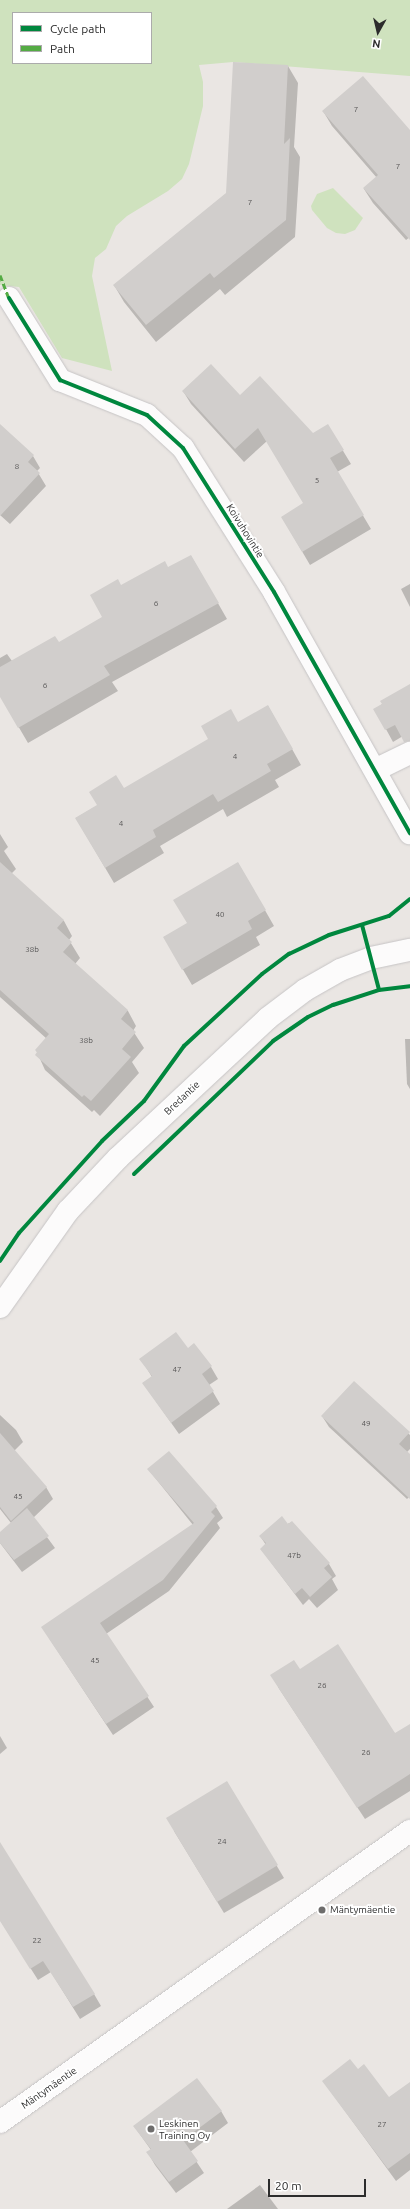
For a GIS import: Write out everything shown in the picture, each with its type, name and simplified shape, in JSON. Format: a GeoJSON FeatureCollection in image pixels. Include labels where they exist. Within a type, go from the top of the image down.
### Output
{"type":"FeatureCollection","features":[{"type":"Feature","properties":{"kind":"street","name":"Koivuhovintie"},"geometry":{"type":"LineString","coordinates":[[9,298],[60,380],[147,415],[183,448],[274,592],[410,833]]}},
{"type":"Feature","properties":{"kind":"street"},"geometry":{"type":"LineString","coordinates":[[375,770],[410,753]]}},
{"type":"Feature","properties":{"kind":"street","name":"Bredantie"},"geometry":{"type":"LineString","coordinates":[[0,1307],[78,1200],[118,1158],[268,1018],[305,990],[340,970],[371,958],[410,950]]}},
{"type":"Feature","properties":{"kind":"street","name":"Mäntymäentie"},"geometry":{"type":"LineString","coordinates":[[0,2122],[410,1831]]}},
{"type":"Feature","properties":{"kind":"green space"},"geometry":{"type":"Polygon","coordinates":[[[0,0],[410,0],[410,76],[233,62],[199,65],[203,82],[203,106],[189,164],[182,179],[168,191],[127,216],[116,226],[106,249],[95,258],[92,276],[112,371],[62,358],[19,287],[0,285],[0,0]]]}},
{"type":"Feature","properties":{"kind":"green space"},"geometry":{"type":"Polygon","coordinates":[[[333,188],[363,218],[355,230],[345,234],[336,233],[327,228],[312,210],[311,206],[317,194],[333,188]]]}},
{"type":"Feature","properties":{"kind":"building"},"geometry":{"type":"Polygon","coordinates":[[[233,62],[288,65],[284,144],[290,138],[286,220],[214,278],[210,273],[146,325],[113,285],[226,193],[233,62]]]}},
{"type":"Feature","properties":{"kind":"building"},"geometry":{"type":"Polygon","coordinates":[[[363,76],[410,130],[410,240],[363,188],[378,175],[322,111],[363,76]]]}},
{"type":"Feature","properties":{"kind":"building"},"geometry":{"type":"Polygon","coordinates":[[[211,364],[240,395],[260,376],[313,433],[328,424],[344,450],[330,458],[364,515],[302,552],[281,517],[303,503],[258,428],[235,449],[182,391],[211,364]]]}},
{"type":"Feature","properties":{"kind":"building"},"geometry":{"type":"Polygon","coordinates":[[[0,424],[34,455],[28,462],[40,473],[0,516],[0,424]]]}},
{"type":"Feature","properties":{"kind":"building"},"geometry":{"type":"Polygon","coordinates":[[[191,555],[219,603],[104,666],[110,675],[18,728],[0,697],[0,667],[55,636],[59,642],[102,617],[90,595],[118,579],[121,585],[165,561],[168,567],[191,555]]]}},
{"type":"Feature","properties":{"kind":"building"},"geometry":{"type":"Polygon","coordinates":[[[410,684],[410,741],[404,742],[395,725],[385,730],[373,709],[382,704],[380,701],[410,684]]]}},
{"type":"Feature","properties":{"kind":"building"},"geometry":{"type":"Polygon","coordinates":[[[268,705],[293,749],[267,764],[271,771],[218,802],[213,794],[153,830],[156,837],[105,868],[75,818],[97,805],[89,792],[116,775],[124,788],[208,739],[201,726],[231,709],[238,722],[268,705]]]}},
{"type":"Feature","properties":{"kind":"building"},"geometry":{"type":"Polygon","coordinates":[[[0,862],[64,920],[57,928],[72,942],[63,952],[128,1010],[121,1019],[136,1032],[122,1049],[131,1057],[91,1101],[84,1095],[82,1097],[35,1055],[37,1052],[35,1050],[49,1034],[0,990],[0,862]]]}},
{"type":"Feature","properties":{"kind":"building"},"geometry":{"type":"Polygon","coordinates":[[[238,862],[266,910],[248,921],[252,929],[182,970],[163,937],[187,923],[173,900],[238,862]]]}},
{"type":"Feature","properties":{"kind":"building"},"geometry":{"type":"Polygon","coordinates":[[[176,1332],[188,1348],[194,1343],[212,1366],[202,1374],[214,1391],[171,1423],[142,1383],[152,1376],[139,1359],[176,1332]]]}},
{"type":"Feature","properties":{"kind":"building"},"geometry":{"type":"Polygon","coordinates":[[[354,1381],[410,1432],[399,1444],[410,1454],[410,1499],[321,1416],[354,1381]]]}},
{"type":"Feature","properties":{"kind":"building"},"geometry":{"type":"Polygon","coordinates":[[[0,1433],[47,1487],[11,1521],[0,1507],[0,1433]]]}},
{"type":"Feature","properties":{"kind":"building"},"geometry":{"type":"Polygon","coordinates":[[[169,1451],[217,1506],[211,1512],[215,1516],[163,1580],[100,1623],[149,1696],[106,1724],[41,1627],[194,1523],[147,1469],[169,1451]]]}},
{"type":"Feature","properties":{"kind":"building"},"geometry":{"type":"Polygon","coordinates":[[[27,1508],[49,1536],[14,1560],[0,1543],[0,1532],[27,1508]]]}},
{"type":"Feature","properties":{"kind":"building"},"geometry":{"type":"Polygon","coordinates":[[[282,1516],[288,1524],[292,1521],[330,1563],[324,1568],[332,1577],[310,1597],[302,1588],[295,1594],[260,1549],[266,1543],[259,1536],[282,1516]]]}},
{"type":"Feature","properties":{"kind":"building"},"geometry":{"type":"Polygon","coordinates":[[[338,1644],[395,1733],[410,1724],[410,1774],[357,1808],[270,1675],[294,1660],[300,1669],[338,1644]]]}},
{"type":"Feature","properties":{"kind":"building"},"geometry":{"type":"Polygon","coordinates":[[[227,1781],[278,1865],[217,1902],[166,1818],[227,1781]]]}},
{"type":"Feature","properties":{"kind":"building"},"geometry":{"type":"Polygon","coordinates":[[[0,1842],[95,1994],[73,2007],[43,1961],[30,1969],[0,1921],[0,1842]]]}},
{"type":"Feature","properties":{"kind":"building"},"geometry":{"type":"Polygon","coordinates":[[[350,2059],[358,2069],[364,2064],[389,2097],[410,2082],[410,2153],[388,2169],[322,2081],[350,2059]]]}},
{"type":"Feature","properties":{"kind":"building"},"geometry":{"type":"Polygon","coordinates":[[[197,2078],[222,2111],[183,2140],[198,2161],[169,2182],[146,2152],[151,2149],[133,2126],[197,2078]]]}},
{"type":"Feature","properties":{"kind":"marked path"},"geometry":{"type":"LineString","coordinates":[[0,275],[9,298]]}},
{"type":"Feature","properties":{"kind":"cycle path"},"geometry":{"type":"LineString","coordinates":[[9,298],[60,380],[147,415],[183,448],[274,592],[410,833]]}},
{"type":"Feature","properties":{"kind":"cycle path"},"geometry":{"type":"LineString","coordinates":[[0,1261],[19,1233],[102,1141],[144,1101],[184,1046],[262,974],[289,954],[329,935],[389,916],[410,899]]}},
{"type":"Feature","properties":{"kind":"cycle path"},"geometry":{"type":"LineString","coordinates":[[362,925],[379,990]]}},
{"type":"Feature","properties":{"kind":"cycle path"},"geometry":{"type":"LineString","coordinates":[[134,1174],[273,1041],[308,1017],[333,1005],[379,990],[410,986]]}},
{"type":"Feature","properties":{"kind":"place","name":"Mäntymäentie"},"geometry":{"type":"Point","coordinates":[322,1910]}},
{"type":"Feature","properties":{"kind":"place","name":"Leskinen Training Oy"},"geometry":{"type":"Point","coordinates":[151,2129]}}]}
